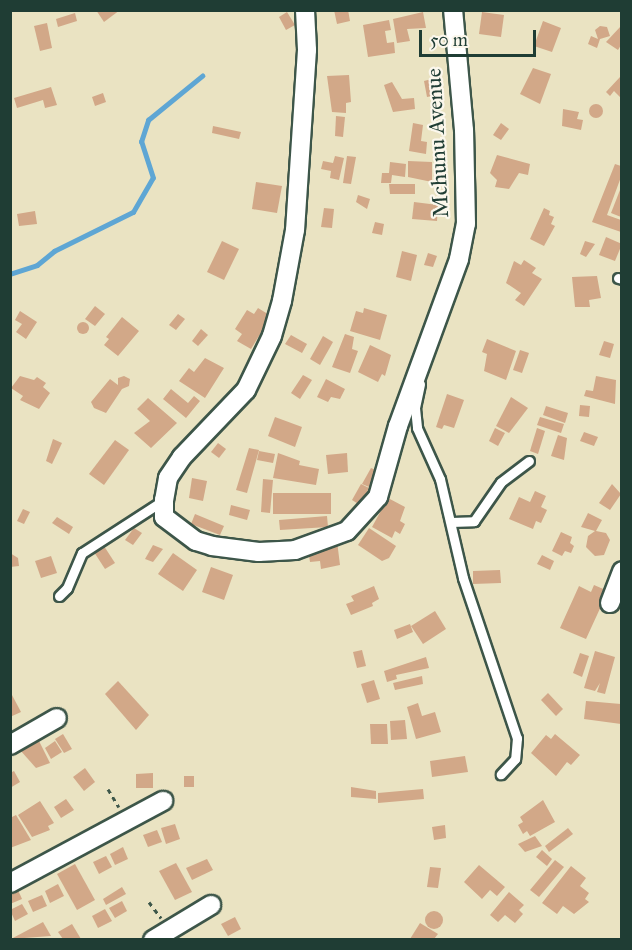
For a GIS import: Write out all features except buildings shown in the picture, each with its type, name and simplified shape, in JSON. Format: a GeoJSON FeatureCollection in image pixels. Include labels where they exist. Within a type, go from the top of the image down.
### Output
{"type":"FeatureCollection","features":[{"type":"Feature","properties":{"kind":"street"},"geometry":{"type":"LineString","coordinates":[[164,500],[168,478],[182,457],[246,390],[272,336],[282,301],[295,230],[307,50],[305,10]]}},
{"type":"Feature","properties":{"kind":"street","name":"Mchunu Avenue"},"geometry":{"type":"LineString","coordinates":[[164,500],[164,517],[196,541],[212,546],[277,552],[295,550],[347,531],[378,497],[398,426],[419,375],[459,259],[466,224],[464,130],[453,10]]}},
{"type":"Feature","properties":{"kind":"street"},"geometry":{"type":"LineString","coordinates":[[610,603],[621,571]]}},
{"type":"Feature","properties":{"kind":"street"},"geometry":{"type":"LineString","coordinates":[[10,745],[57,718]]}},
{"type":"Feature","properties":{"kind":"street"},"geometry":{"type":"LineString","coordinates":[[10,883],[163,801]]}},
{"type":"Feature","properties":{"kind":"street"},"geometry":{"type":"LineString","coordinates":[[153,939],[211,905]]}},
{"type":"Feature","properties":{"kind":"lane"},"geometry":{"type":"LineString","coordinates":[[419,375],[417,428],[440,479],[463,578],[517,738],[515,759],[501,774]]}},
{"type":"Feature","properties":{"kind":"lane"},"geometry":{"type":"LineString","coordinates":[[451,522],[474,521],[501,482],[529,461]]}},
{"type":"Feature","properties":{"kind":"lane"},"geometry":{"type":"LineString","coordinates":[[59,596],[67,588],[82,553],[164,500]]}},
{"type":"Feature","properties":{"kind":"path"},"geometry":{"type":"LineString","coordinates":[[108,789],[126,819]]}},
{"type":"Feature","properties":{"kind":"waterway"},"geometry":{"type":"LineString","coordinates":[[10,274],[37,265],[54,251],[133,212],[153,178],[141,142],[148,120],[202,76]]}}]}
